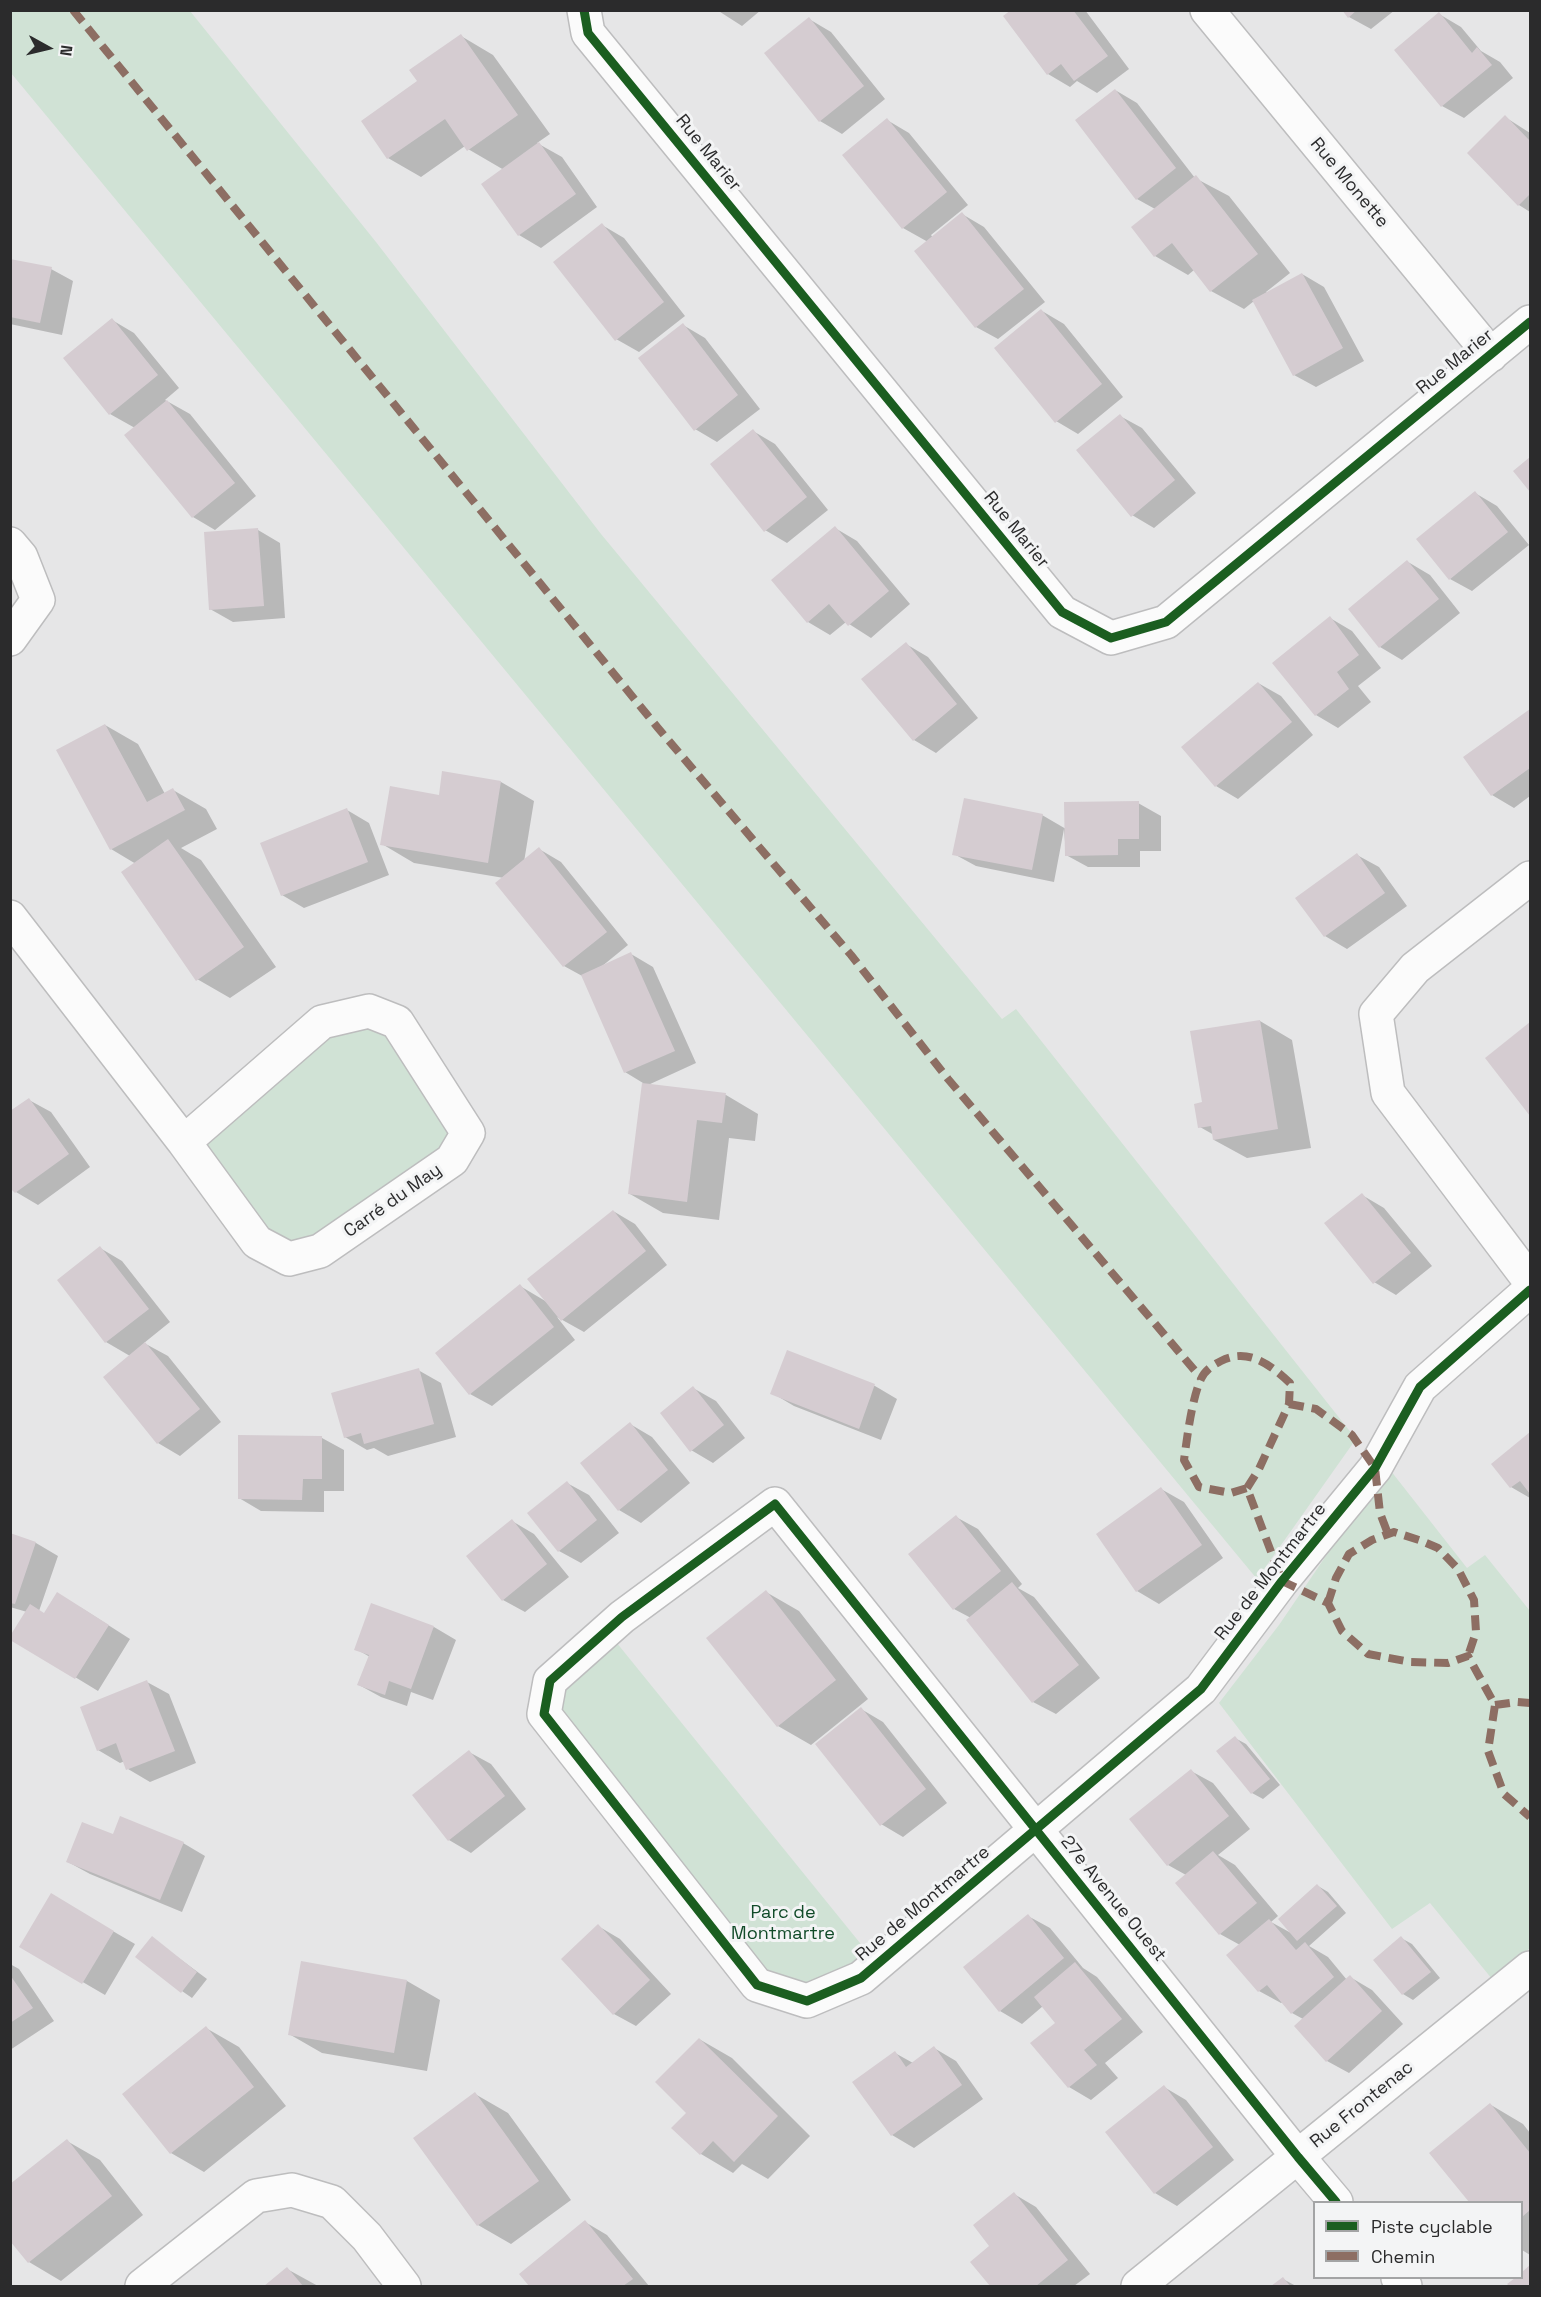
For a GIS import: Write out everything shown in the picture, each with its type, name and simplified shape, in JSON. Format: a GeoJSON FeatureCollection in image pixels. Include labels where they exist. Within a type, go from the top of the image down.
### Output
{"type":"FeatureCollection","features":[{"type":"Feature","properties":{"kind":"street","name":"Rue Marier"},"geometry":{"type":"LineString","coordinates":[[584,10],[588,33],[1062,612],[1111,638],[1166,622],[1530,322]]}},
{"type":"Feature","properties":{"kind":"street","name":"Rue Monette"},"geometry":{"type":"LineString","coordinates":[[1207,10],[1491,354]]}},
{"type":"Feature","properties":{"kind":"street"},"geometry":{"type":"LineString","coordinates":[[10,544],[21,557],[38,600],[10,639]]}},
{"type":"Feature","properties":{"kind":"street"},"geometry":{"type":"LineString","coordinates":[[1530,878],[1415,968],[1376,1014],[1388,1093],[1530,1281]]}},
{"type":"Feature","properties":{"kind":"street","name":"Carré du May"},"geometry":{"type":"LineString","coordinates":[[10,917],[20,950],[184,1142],[257,1242],[289,1258],[320,1251],[452,1160],[468,1133],[397,1022],[369,1011],[322,1022],[184,1142]]}},
{"type":"Feature","properties":{"kind":"street","name":"Rue de Montmartre"},"geometry":{"type":"LineString","coordinates":[[775,1504],[622,1617],[550,1681],[544,1714],[757,1985],[807,2001],[861,1978],[1201,1689],[1282,1581],[1375,1468],[1420,1387],[1530,1290]]}},
{"type":"Feature","properties":{"kind":"street","name":"27e Avenue Ouest"},"geometry":{"type":"LineString","coordinates":[[775,1504],[1335,2201]]}},
{"type":"Feature","properties":{"kind":"street","name":"Rue Frontenac"},"geometry":{"type":"LineString","coordinates":[[1138,2286],[1530,1968]]}},
{"type":"Feature","properties":{"kind":"street"},"geometry":{"type":"LineString","coordinates":[[142,2286],[256,2196],[292,2190],[332,2202],[367,2237],[404,2286]]}},
{"type":"Feature","properties":{"kind":"green space"},"geometry":{"type":"Polygon","coordinates":[[[10,11],[190,11],[376,242],[601,534],[1002,1019],[1016,1009],[1356,1439],[1257,1579],[11,73],[10,11]]]}},
{"type":"Feature","properties":{"kind":"green space"},"geometry":{"type":"Polygon","coordinates":[[[369,1011],[468,1133],[289,1259],[184,1142],[322,1022],[369,1011]]]}},
{"type":"Feature","properties":{"kind":"green space"},"geometry":{"type":"Polygon","coordinates":[[[1387,1466],[1467,1568],[1485,1555],[1530,1611],[1530,1948],[1492,1979],[1430,1903],[1392,1929],[1219,1703],[1279,1625],[1387,1466]]]}},
{"type":"Feature","properties":{"kind":"green space","name":"Parc de Montmartre"},"geometry":{"type":"Polygon","coordinates":[[[612,1637],[873,1959],[806,1992],[765,1977],[553,1708],[561,1680],[612,1637]]]}},
{"type":"Feature","properties":{"kind":"building"},"geometry":{"type":"Polygon","coordinates":[[[1011,10],[1073,10],[1108,56],[1074,81],[1061,64],[1047,75],[1003,16],[1011,10]]]}},
{"type":"Feature","properties":{"kind":"building"},"geometry":{"type":"Polygon","coordinates":[[[1342,10],[1357,10],[1348,18],[1342,10]]]}},
{"type":"Feature","properties":{"kind":"building"},"geometry":{"type":"Polygon","coordinates":[[[1439,12],[1472,53],[1477,47],[1492,65],[1441,107],[1394,50],[1439,12]]]}},
{"type":"Feature","properties":{"kind":"building"},"geometry":{"type":"Polygon","coordinates":[[[809,17],[864,86],[819,122],[764,53],[809,17]]]}},
{"type":"Feature","properties":{"kind":"building"},"geometry":{"type":"Polygon","coordinates":[[[461,34],[518,115],[467,151],[445,119],[387,159],[361,121],[417,81],[409,70],[461,34]]]}},
{"type":"Feature","properties":{"kind":"building"},"geometry":{"type":"Polygon","coordinates":[[[1115,89],[1176,168],[1136,200],[1075,120],[1115,89]]]}},
{"type":"Feature","properties":{"kind":"building"},"geometry":{"type":"Polygon","coordinates":[[[1505,115],[1530,141],[1530,194],[1518,206],[1467,153],[1505,115]]]}},
{"type":"Feature","properties":{"kind":"building"},"geometry":{"type":"Polygon","coordinates":[[[887,118],[947,192],[902,229],[842,155],[887,118]]]}},
{"type":"Feature","properties":{"kind":"building"},"geometry":{"type":"Polygon","coordinates":[[[539,142],[576,194],[518,236],[481,184],[539,142]]]}},
{"type":"Feature","properties":{"kind":"building"},"geometry":{"type":"Polygon","coordinates":[[[1196,175],[1258,254],[1210,292],[1172,243],[1154,257],[1131,227],[1196,175]]]}},
{"type":"Feature","properties":{"kind":"building"},"geometry":{"type":"Polygon","coordinates":[[[962,212],[1024,289],[975,328],[914,251],[962,212]]]}},
{"type":"Feature","properties":{"kind":"building"},"geometry":{"type":"Polygon","coordinates":[[[602,223],[664,302],[615,341],[553,262],[602,223]]]}},
{"type":"Feature","properties":{"kind":"building"},"geometry":{"type":"Polygon","coordinates":[[[10,259],[52,267],[40,323],[10,317],[10,259]]]}},
{"type":"Feature","properties":{"kind":"building"},"geometry":{"type":"Polygon","coordinates":[[[1302,273],[1343,348],[1293,376],[1252,300],[1302,273]]]}},
{"type":"Feature","properties":{"kind":"building"},"geometry":{"type":"Polygon","coordinates":[[[1041,309],[1102,384],[1055,423],[994,348],[1041,309]]]}},
{"type":"Feature","properties":{"kind":"building"},"geometry":{"type":"Polygon","coordinates":[[[112,318],[158,375],[109,415],[63,358],[112,318]]]}},
{"type":"Feature","properties":{"kind":"building"},"geometry":{"type":"Polygon","coordinates":[[[683,323],[738,395],[694,431],[638,358],[683,323]]]}},
{"type":"Feature","properties":{"kind":"building"},"geometry":{"type":"Polygon","coordinates":[[[167,400],[235,483],[192,518],[124,435],[167,400]]]}},
{"type":"Feature","properties":{"kind":"building"},"geometry":{"type":"Polygon","coordinates":[[[1120,414],[1175,480],[1131,517],[1076,450],[1120,414]]]}},
{"type":"Feature","properties":{"kind":"building"},"geometry":{"type":"Polygon","coordinates":[[[753,429],[807,497],[764,532],[710,464],[753,429]]]}},
{"type":"Feature","properties":{"kind":"building"},"geometry":{"type":"Polygon","coordinates":[[[1530,457],[1530,492],[1513,471],[1530,457]]]}},
{"type":"Feature","properties":{"kind":"building"},"geometry":{"type":"Polygon","coordinates":[[[1475,491],[1508,532],[1449,580],[1416,539],[1475,491]]]}},
{"type":"Feature","properties":{"kind":"building"},"geometry":{"type":"Polygon","coordinates":[[[835,526],[889,591],[848,626],[829,604],[807,623],[771,580],[835,526]]]}},
{"type":"Feature","properties":{"kind":"building"},"geometry":{"type":"Polygon","coordinates":[[[258,528],[264,606],[209,610],[204,532],[258,528]]]}},
{"type":"Feature","properties":{"kind":"building"},"geometry":{"type":"Polygon","coordinates":[[[1407,560],[1439,599],[1379,648],[1348,609],[1407,560]]]}},
{"type":"Feature","properties":{"kind":"building"},"geometry":{"type":"Polygon","coordinates":[[[1330,616],[1359,655],[1337,672],[1349,689],[1315,716],[1272,663],[1330,616]]]}},
{"type":"Feature","properties":{"kind":"building"},"geometry":{"type":"Polygon","coordinates":[[[906,642],[957,704],[913,741],[861,679],[906,642]]]}},
{"type":"Feature","properties":{"kind":"building"},"geometry":{"type":"Polygon","coordinates":[[[1258,682],[1292,722],[1215,787],[1181,747],[1258,682]]]}},
{"type":"Feature","properties":{"kind":"building"},"geometry":{"type":"Polygon","coordinates":[[[1530,709],[1530,768],[1491,796],[1463,757],[1530,709]]]}},
{"type":"Feature","properties":{"kind":"building"},"geometry":{"type":"Polygon","coordinates":[[[105,724],[147,802],[173,788],[185,810],[110,850],[56,750],[105,724]]]}},
{"type":"Feature","properties":{"kind":"building"},"geometry":{"type":"Polygon","coordinates":[[[442,771],[501,781],[488,863],[380,845],[390,786],[439,795],[442,771]]]}},
{"type":"Feature","properties":{"kind":"building"},"geometry":{"type":"Polygon","coordinates":[[[964,798],[1043,814],[1032,870],[952,855],[964,798]]]}},
{"type":"Feature","properties":{"kind":"building"},"geometry":{"type":"Polygon","coordinates":[[[1139,801],[1139,839],[1118,839],[1118,855],[1065,856],[1064,802],[1139,801]]]}},
{"type":"Feature","properties":{"kind":"building"},"geometry":{"type":"Polygon","coordinates":[[[347,808],[368,862],[281,896],[260,843],[347,808]]]}},
{"type":"Feature","properties":{"kind":"building"},"geometry":{"type":"Polygon","coordinates":[[[168,839],[244,947],[196,981],[121,872],[168,839]]]}},
{"type":"Feature","properties":{"kind":"building"},"geometry":{"type":"Polygon","coordinates":[[[539,847],[607,932],[563,967],[495,883],[539,847]]]}},
{"type":"Feature","properties":{"kind":"building"},"geometry":{"type":"Polygon","coordinates":[[[1357,853],[1385,893],[1324,937],[1295,898],[1357,853]]]}},
{"type":"Feature","properties":{"kind":"building"},"geometry":{"type":"Polygon","coordinates":[[[631,952],[675,1051],[624,1073],[581,975],[631,952]]]}},
{"type":"Feature","properties":{"kind":"building"},"geometry":{"type":"Polygon","coordinates":[[[1260,1020],[1278,1129],[1213,1140],[1211,1126],[1198,1128],[1194,1104],[1202,1102],[1190,1031],[1260,1020]]]}},
{"type":"Feature","properties":{"kind":"building"},"geometry":{"type":"Polygon","coordinates":[[[1530,1022],[1530,1116],[1485,1058],[1530,1022]]]}},
{"type":"Feature","properties":{"kind":"building"},"geometry":{"type":"Polygon","coordinates":[[[642,1083],[726,1093],[722,1123],[697,1120],[687,1202],[628,1194],[642,1083]]]}},
{"type":"Feature","properties":{"kind":"building"},"geometry":{"type":"Polygon","coordinates":[[[29,1098],[69,1154],[15,1193],[10,1188],[10,1111],[29,1098]]]}},
{"type":"Feature","properties":{"kind":"building"},"geometry":{"type":"Polygon","coordinates":[[[1362,1193],[1411,1253],[1373,1284],[1324,1223],[1362,1193]]]}},
{"type":"Feature","properties":{"kind":"building"},"geometry":{"type":"Polygon","coordinates":[[[613,1210],[646,1251],[561,1321],[527,1279],[613,1210]]]}},
{"type":"Feature","properties":{"kind":"building"},"geometry":{"type":"Polygon","coordinates":[[[100,1246],[149,1309],[105,1343],[57,1280],[100,1246]]]}},
{"type":"Feature","properties":{"kind":"building"},"geometry":{"type":"Polygon","coordinates":[[[520,1284],[554,1327],[469,1395],[435,1353],[520,1284]]]}},
{"type":"Feature","properties":{"kind":"building"},"geometry":{"type":"Polygon","coordinates":[[[145,1342],[200,1409],[157,1444],[103,1377],[145,1342]]]}},
{"type":"Feature","properties":{"kind":"building"},"geometry":{"type":"Polygon","coordinates":[[[787,1350],[875,1384],[859,1429],[770,1394],[787,1350]]]}},
{"type":"Feature","properties":{"kind":"building"},"geometry":{"type":"Polygon","coordinates":[[[419,1368],[434,1424],[364,1444],[361,1433],[344,1438],[331,1393],[419,1368]]]}},
{"type":"Feature","properties":{"kind":"building"},"geometry":{"type":"Polygon","coordinates":[[[693,1386],[724,1425],[690,1452],[660,1413],[693,1386]]]}},
{"type":"Feature","properties":{"kind":"building"},"geometry":{"type":"Polygon","coordinates":[[[630,1422],[668,1470],[618,1511],[580,1463],[630,1422]]]}},
{"type":"Feature","properties":{"kind":"building"},"geometry":{"type":"Polygon","coordinates":[[[1530,1432],[1530,1494],[1520,1481],[1510,1488],[1491,1464],[1530,1432]]]}},
{"type":"Feature","properties":{"kind":"building"},"geometry":{"type":"Polygon","coordinates":[[[238,1435],[322,1436],[322,1479],[303,1479],[302,1500],[238,1499],[238,1435]]]}},
{"type":"Feature","properties":{"kind":"building"},"geometry":{"type":"Polygon","coordinates":[[[567,1481],[597,1520],[558,1552],[527,1513],[567,1481]]]}},
{"type":"Feature","properties":{"kind":"building"},"geometry":{"type":"Polygon","coordinates":[[[1161,1487],[1202,1545],[1136,1592],[1096,1534],[1161,1487]]]}},
{"type":"Feature","properties":{"kind":"building"},"geometry":{"type":"Polygon","coordinates":[[[956,1515],[1001,1571],[953,1610],[908,1554],[956,1515]]]}},
{"type":"Feature","properties":{"kind":"building"},"geometry":{"type":"Polygon","coordinates":[[[512,1519],[547,1564],[502,1601],[466,1556],[512,1519]]]}},
{"type":"Feature","properties":{"kind":"building"},"geometry":{"type":"Polygon","coordinates":[[[10,1533],[36,1542],[15,1604],[10,1603],[10,1533]]]}},
{"type":"Feature","properties":{"kind":"building"},"geometry":{"type":"Polygon","coordinates":[[[1012,1582],[1079,1665],[1032,1703],[966,1620],[1012,1582]]]}},
{"type":"Feature","properties":{"kind":"building"},"geometry":{"type":"Polygon","coordinates":[[[766,1590],[836,1680],[777,1727],[706,1638],[766,1590]]]}},
{"type":"Feature","properties":{"kind":"building"},"geometry":{"type":"Polygon","coordinates":[[[57,1592],[109,1625],[75,1679],[10,1640],[10,1636],[30,1604],[44,1613],[57,1592]]]}},
{"type":"Feature","properties":{"kind":"building"},"geometry":{"type":"Polygon","coordinates":[[[371,1603],[434,1626],[411,1689],[389,1681],[385,1695],[357,1685],[369,1655],[354,1650],[371,1603]]]}},
{"type":"Feature","properties":{"kind":"building"},"geometry":{"type":"Polygon","coordinates":[[[147,1680],[175,1751],[126,1770],[116,1743],[97,1751],[80,1707],[147,1680]]]}},
{"type":"Feature","properties":{"kind":"building"},"geometry":{"type":"Polygon","coordinates":[[[861,1707],[926,1789],[880,1826],[815,1744],[861,1707]]]}},
{"type":"Feature","properties":{"kind":"building"},"geometry":{"type":"Polygon","coordinates":[[[1235,1736],[1270,1779],[1251,1794],[1216,1751],[1235,1736]]]}},
{"type":"Feature","properties":{"kind":"building"},"geometry":{"type":"Polygon","coordinates":[[[469,1750],[505,1796],[448,1841],[412,1795],[469,1750]]]}},
{"type":"Feature","properties":{"kind":"building"},"geometry":{"type":"Polygon","coordinates":[[[1191,1769],[1229,1816],[1167,1866],[1129,1819],[1191,1769]]]}},
{"type":"Feature","properties":{"kind":"building"},"geometry":{"type":"Polygon","coordinates":[[[120,1816],[184,1842],[160,1900],[66,1862],[82,1822],[113,1834],[120,1816]]]}},
{"type":"Feature","properties":{"kind":"building"},"geometry":{"type":"Polygon","coordinates":[[[1213,1851],[1257,1903],[1219,1935],[1175,1883],[1213,1851]]]}},
{"type":"Feature","properties":{"kind":"building"},"geometry":{"type":"Polygon","coordinates":[[[1317,1884],[1337,1906],[1297,1941],[1278,1919],[1317,1884]]]}},
{"type":"Feature","properties":{"kind":"building"},"geometry":{"type":"Polygon","coordinates":[[[51,1893],[114,1931],[82,1984],[19,1947],[51,1893]]]}},
{"type":"Feature","properties":{"kind":"building"},"geometry":{"type":"Polygon","coordinates":[[[1028,1914],[1064,1958],[999,2012],[963,1967],[1028,1914]]]}},
{"type":"Feature","properties":{"kind":"building"},"geometry":{"type":"Polygon","coordinates":[[[1269,1919],[1296,1950],[1305,1942],[1334,1977],[1291,2014],[1267,1985],[1258,1992],[1226,1955],[1269,1919]]]}},
{"type":"Feature","properties":{"kind":"building"},"geometry":{"type":"Polygon","coordinates":[[[598,1924],[650,1980],[613,2015],[561,1959],[598,1924]]]}},
{"type":"Feature","properties":{"kind":"building"},"geometry":{"type":"Polygon","coordinates":[[[152,1936],[197,1972],[181,1993],[135,1957],[152,1936]]]}},
{"type":"Feature","properties":{"kind":"building"},"geometry":{"type":"Polygon","coordinates":[[[1401,1936],[1431,1972],[1402,1995],[1373,1960],[1401,1936]]]}},
{"type":"Feature","properties":{"kind":"building"},"geometry":{"type":"Polygon","coordinates":[[[301,1961],[407,1980],[394,2053],[288,2035],[301,1961]]]}},
{"type":"Feature","properties":{"kind":"building"},"geometry":{"type":"Polygon","coordinates":[[[1075,1962],[1122,2019],[1084,2050],[1097,2065],[1068,2088],[1030,2043],[1055,2023],[1034,1997],[1075,1962]]]}},
{"type":"Feature","properties":{"kind":"building"},"geometry":{"type":"Polygon","coordinates":[[[10,1975],[33,2008],[10,2023],[10,1975]]]}},
{"type":"Feature","properties":{"kind":"building"},"geometry":{"type":"Polygon","coordinates":[[[1350,1975],[1382,2011],[1326,2062],[1294,2026],[1350,1975]]]}},
{"type":"Feature","properties":{"kind":"building"},"geometry":{"type":"Polygon","coordinates":[[[206,2026],[254,2087],[170,2154],[122,2094],[206,2026]]]}},
{"type":"Feature","properties":{"kind":"building"},"geometry":{"type":"Polygon","coordinates":[[[699,2038],[778,2116],[734,2162],[713,2141],[700,2155],[671,2128],[686,2113],[655,2082],[699,2038]]]}},
{"type":"Feature","properties":{"kind":"building"},"geometry":{"type":"Polygon","coordinates":[[[934,2046],[962,2085],[891,2136],[852,2082],[895,2051],[906,2067],[934,2046]]]}},
{"type":"Feature","properties":{"kind":"building"},"geometry":{"type":"Polygon","coordinates":[[[1164,2085],[1213,2147],[1154,2194],[1105,2132],[1164,2085]]]}},
{"type":"Feature","properties":{"kind":"building"},"geometry":{"type":"Polygon","coordinates":[[[475,2092],[539,2181],[477,2226],[413,2138],[475,2092]]]}},
{"type":"Feature","properties":{"kind":"building"},"geometry":{"type":"Polygon","coordinates":[[[1490,2103],[1530,2153],[1530,2210],[1523,2216],[1523,2201],[1468,2201],[1429,2153],[1490,2103]]]}},
{"type":"Feature","properties":{"kind":"building"},"geometry":{"type":"Polygon","coordinates":[[[67,2139],[112,2196],[28,2263],[10,2241],[10,2184],[67,2139]]]}},
{"type":"Feature","properties":{"kind":"building"},"geometry":{"type":"Polygon","coordinates":[[[1014,2192],[1068,2260],[1036,2286],[990,2286],[970,2262],[989,2246],[973,2225],[1014,2192]]]}},
{"type":"Feature","properties":{"kind":"building"},"geometry":{"type":"Polygon","coordinates":[[[585,2220],[633,2279],[623,2286],[529,2286],[519,2274],[585,2220]]]}},
{"type":"Feature","properties":{"kind":"building"},"geometry":{"type":"Polygon","coordinates":[[[1530,2265],[1530,2286],[1509,2286],[1507,2284],[1514,2279],[1523,2279],[1523,2271],[1530,2265]]]}},
{"type":"Feature","properties":{"kind":"building"},"geometry":{"type":"Polygon","coordinates":[[[287,2267],[303,2286],[264,2286],[287,2267]]]}},
{"type":"Feature","properties":{"kind":"building"},"geometry":{"type":"Polygon","coordinates":[[[1283,2277],[1290,2286],[1271,2286],[1283,2277]]]}},
{"type":"Feature","properties":{"kind":"marked path"},"geometry":{"type":"LineString","coordinates":[[73,10],[658,728],[851,955],[948,1079],[1201,1378]]}},
{"type":"Feature","properties":{"kind":"marked path"},"geometry":{"type":"LineString","coordinates":[[1247,1488],[1259,1469],[1289,1404],[1290,1383],[1267,1364],[1250,1357],[1240,1356],[1231,1357],[1212,1366],[1207,1370],[1198,1387],[1190,1418],[1184,1460],[1199,1487],[1231,1493],[1247,1488],[1282,1581],[1328,1603],[1342,1631],[1368,1654],[1411,1662],[1448,1663],[1468,1656],[1495,1705],[1488,1751],[1504,1794],[1530,1817]]}},
{"type":"Feature","properties":{"kind":"marked path"},"geometry":{"type":"LineString","coordinates":[[1289,1404],[1316,1409],[1352,1435],[1375,1468],[1380,1513],[1388,1534]]}},
{"type":"Feature","properties":{"kind":"marked path"},"geometry":{"type":"LineString","coordinates":[[1328,1603],[1336,1578],[1349,1554],[1372,1540],[1394,1532],[1419,1540],[1438,1548],[1458,1569],[1474,1600],[1476,1632],[1468,1656]]}},
{"type":"Feature","properties":{"kind":"marked path"},"geometry":{"type":"LineString","coordinates":[[1495,1705],[1530,1703]]}},
{"type":"Feature","properties":{"kind":"cycle path"},"geometry":{"type":"LineString","coordinates":[[584,10],[588,33],[1062,612],[1111,638],[1166,622],[1530,322]]}},
{"type":"Feature","properties":{"kind":"cycle path"},"geometry":{"type":"LineString","coordinates":[[1036,1830],[1201,1689],[1282,1581],[1375,1468],[1420,1387],[1530,1290]]}},
{"type":"Feature","properties":{"kind":"cycle path"},"geometry":{"type":"LineString","coordinates":[[775,1504],[1036,1830],[861,1978],[807,2001],[757,1985],[544,1714],[550,1681],[622,1617],[775,1504]]}},
{"type":"Feature","properties":{"kind":"cycle path"},"geometry":{"type":"LineString","coordinates":[[1036,1830],[1335,2201]]}}]}
